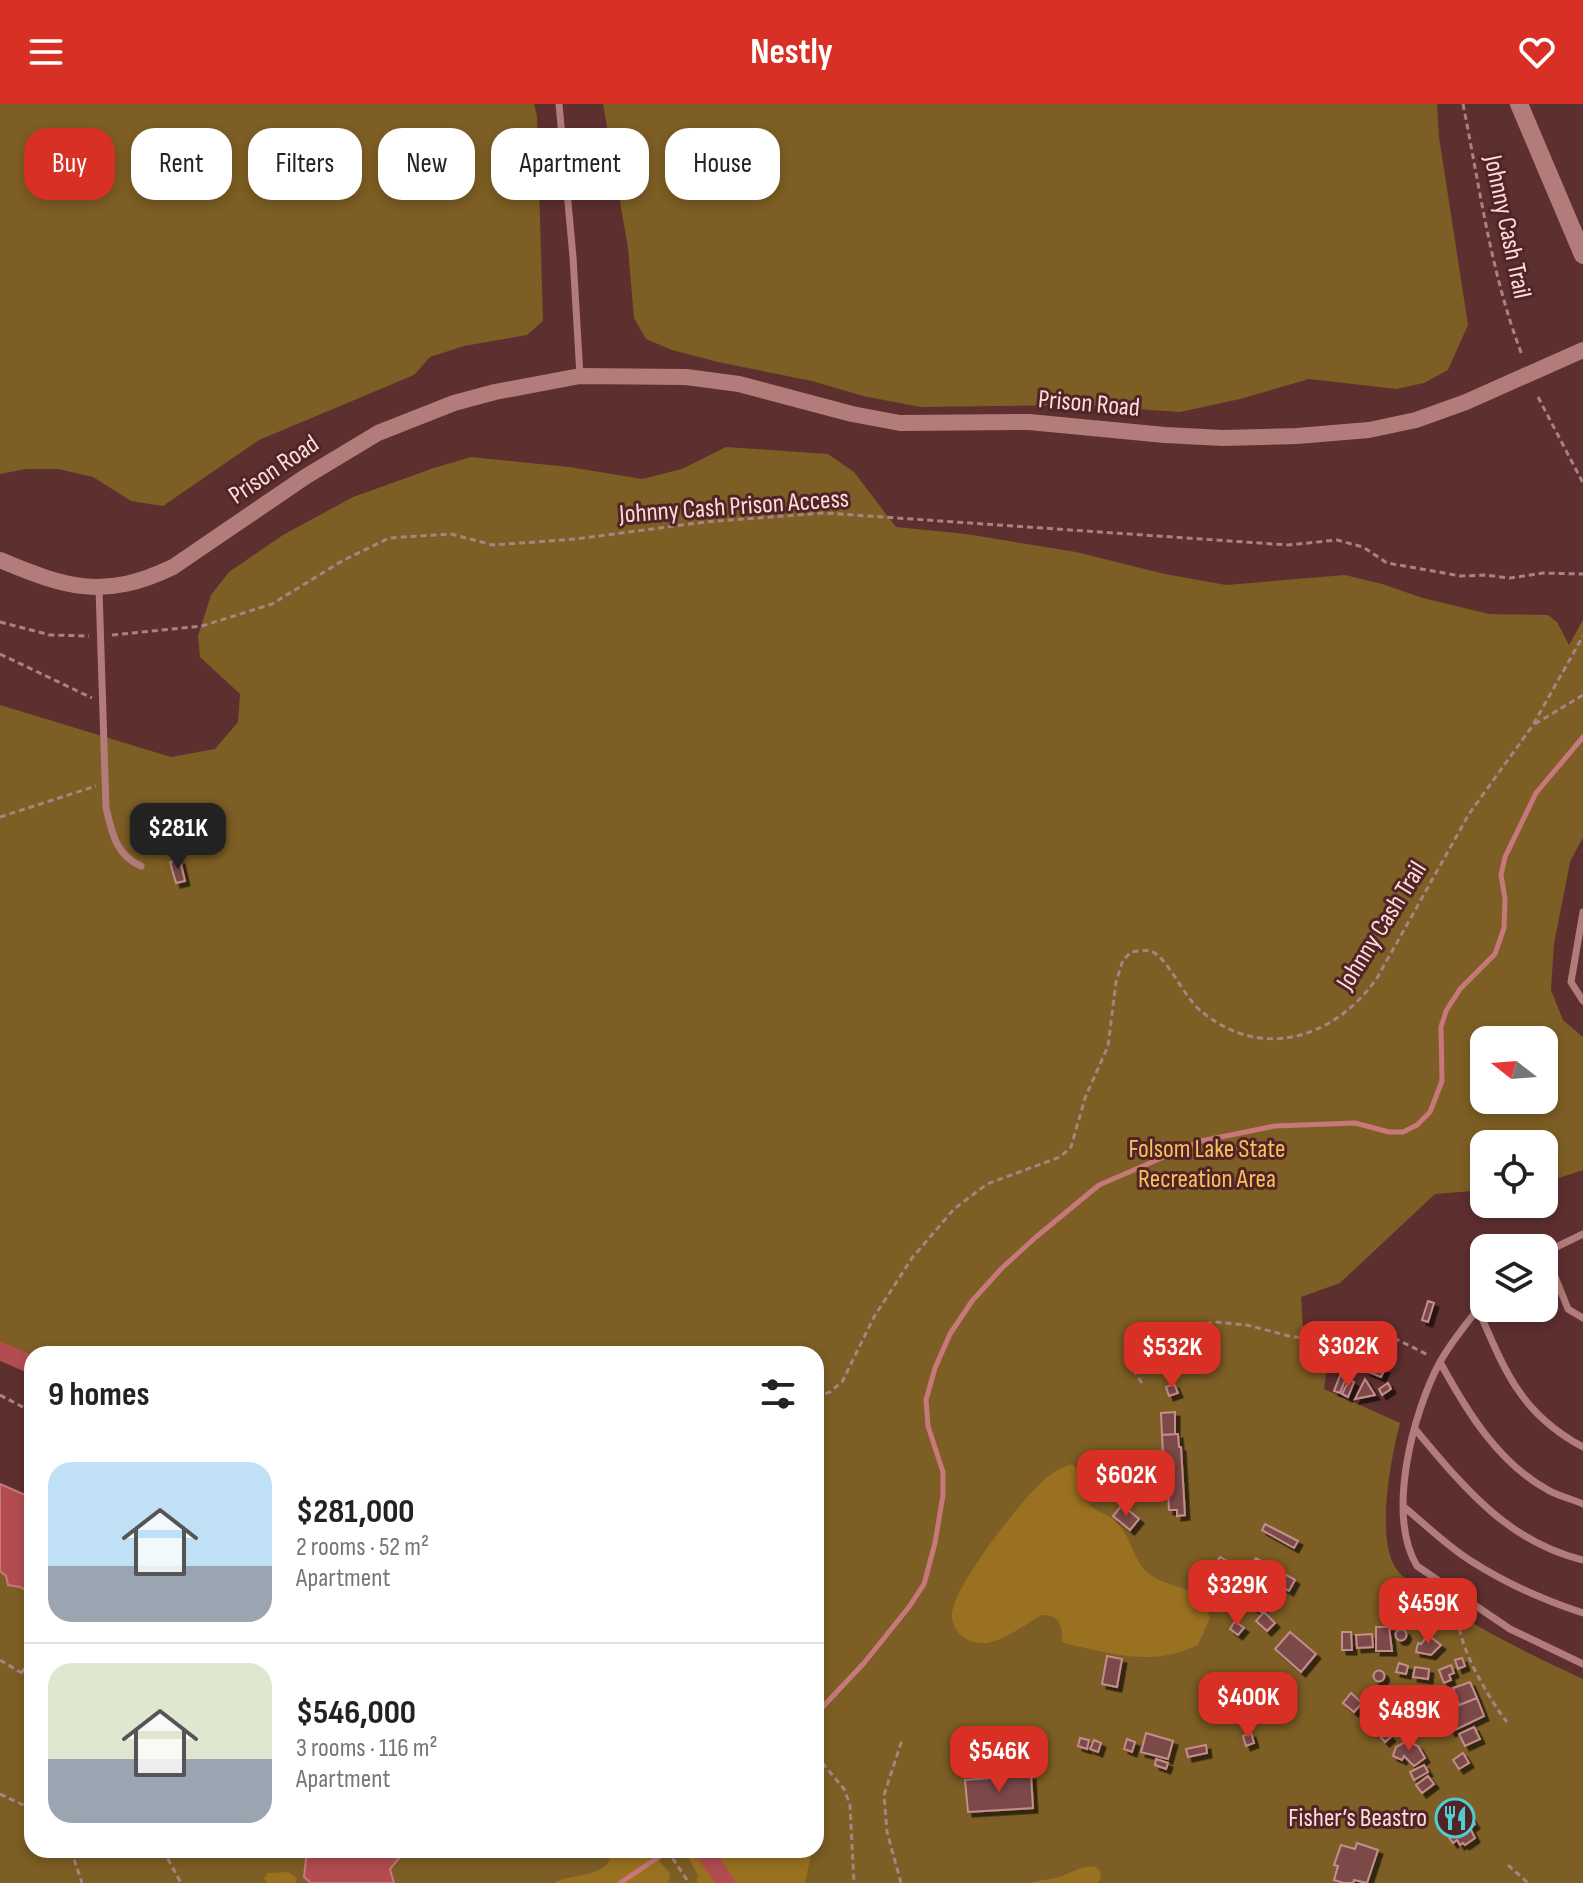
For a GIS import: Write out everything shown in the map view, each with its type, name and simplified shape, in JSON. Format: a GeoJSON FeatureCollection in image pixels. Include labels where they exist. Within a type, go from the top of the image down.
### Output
{"type":"FeatureCollection","features":[{"type":"Feature","properties":{"kind":"main road"},"geometry":{"type":"LineString","coordinates":[[1519,104],[1583,255]]}},
{"type":"Feature","properties":{"kind":"street","name":"Prison Road"},"geometry":{"type":"LineString","coordinates":[[0,560],[45,579],[99,589],[128,584],[173,567],[328,462],[378,433],[415,417],[495,392],[580,376],[686,377],[739,384],[852,414],[900,423],[1029,422],[1165,435],[1267,437],[1369,430],[1416,420],[1466,402],[1583,350]]}},
{"type":"Feature","properties":{"kind":"lane"},"geometry":{"type":"LineString","coordinates":[[559,104],[580,376]]}},
{"type":"Feature","properties":{"kind":"lane"},"geometry":{"type":"LineString","coordinates":[[99,589],[106,808],[113,840],[132,862],[141,866]]}},
{"type":"Feature","properties":{"kind":"lane"},"geometry":{"type":"LineString","coordinates":[[1583,912],[1571,982],[1583,1001]]}},
{"type":"Feature","properties":{"kind":"lane"},"geometry":{"type":"LineString","coordinates":[[1558,1246],[1583,1234]]}},
{"type":"Feature","properties":{"kind":"lane"},"geometry":{"type":"LineString","coordinates":[[1558,1285],[1568,1309],[1583,1318]]}},
{"type":"Feature","properties":{"kind":"lane"},"geometry":{"type":"LineString","coordinates":[[1470,1318],[1440,1362],[1414,1429],[1404,1507],[1408,1552],[1417,1566],[1510,1629],[1583,1664]]}},
{"type":"Feature","properties":{"kind":"lane"},"geometry":{"type":"LineString","coordinates":[[1484,1322],[1521,1397],[1562,1435],[1583,1447]]}},
{"type":"Feature","properties":{"kind":"lane"},"geometry":{"type":"LineString","coordinates":[[1440,1362],[1484,1432],[1512,1465],[1548,1491],[1583,1504]]}},
{"type":"Feature","properties":{"kind":"lane"},"geometry":{"type":"LineString","coordinates":[[1414,1429],[1471,1495],[1504,1523],[1534,1540],[1583,1560]]}},
{"type":"Feature","properties":{"kind":"lane"},"geometry":{"type":"LineString","coordinates":[[1404,1507],[1468,1560],[1505,1582],[1533,1596],[1583,1613]]}},
{"type":"Feature","properties":{"kind":"path","name":"Johnny Cash Trail"},"geometry":{"type":"LineString","coordinates":[[1463,104],[1492,262],[1522,355]]}},
{"type":"Feature","properties":{"kind":"path"},"geometry":{"type":"LineString","coordinates":[[1538,397],[1583,483]]}},
{"type":"Feature","properties":{"kind":"path","name":"Johnny Cash Prison Access"},"geometry":{"type":"LineString","coordinates":[[0,622],[50,635],[101,636],[202,626],[272,604],[342,561],[389,538],[451,534],[493,545],[576,539],[705,522],[825,513],[1288,545],[1337,540],[1363,547],[1387,563],[1461,576],[1510,578],[1543,573],[1583,574]]}},
{"type":"Feature","properties":{"kind":"path","name":"Johnny Cash Trail"},"geometry":{"type":"LineString","coordinates":[[824,1394],[842,1382],[881,1305],[912,1258],[954,1209],[987,1184],[1060,1157],[1071,1147],[1089,1089],[1108,1046],[1116,982],[1123,960],[1131,952],[1157,953],[1199,1010],[1238,1032],[1262,1037],[1294,1037],[1322,1028],[1359,1002],[1377,978],[1469,814],[1533,725],[1583,636]]}},
{"type":"Feature","properties":{"kind":"path"},"geometry":{"type":"LineString","coordinates":[[0,654],[103,703]]}},
{"type":"Feature","properties":{"kind":"path"},"geometry":{"type":"LineString","coordinates":[[1533,725],[1583,695]]}},
{"type":"Feature","properties":{"kind":"path"},"geometry":{"type":"LineString","coordinates":[[0,817],[105,783]]}},
{"type":"Feature","properties":{"kind":"path"},"geometry":{"type":"LineString","coordinates":[[1142,1383],[1130,1362],[1130,1348],[1137,1338],[1215,1322],[1247,1325],[1293,1337],[1396,1339],[1407,1342],[1440,1362]]}},
{"type":"Feature","properties":{"kind":"path"},"geometry":{"type":"LineString","coordinates":[[0,1395],[24,1408]]}},
{"type":"Feature","properties":{"kind":"path"},"geometry":{"type":"LineString","coordinates":[[1466,1600],[1458,1612],[1457,1624],[1474,1665],[1507,1722]]}},
{"type":"Feature","properties":{"kind":"path"},"geometry":{"type":"LineString","coordinates":[[0,1660],[24,1675]]}},
{"type":"Feature","properties":{"kind":"path"},"geometry":{"type":"LineString","coordinates":[[21,1673],[24,1669]]}},
{"type":"Feature","properties":{"kind":"path"},"geometry":{"type":"LineString","coordinates":[[901,1883],[887,1832],[884,1795],[902,1740]]}},
{"type":"Feature","properties":{"kind":"path"},"geometry":{"type":"LineString","coordinates":[[824,1765],[844,1789],[850,1805],[854,1883]]}},
{"type":"Feature","properties":{"kind":"path"},"geometry":{"type":"LineString","coordinates":[[0,1794],[24,1805]]}},
{"type":"Feature","properties":{"kind":"path"},"geometry":{"type":"LineString","coordinates":[[74,1858],[82,1883]]}},
{"type":"Feature","properties":{"kind":"path"},"geometry":{"type":"LineString","coordinates":[[167,1858],[181,1883]]}},
{"type":"Feature","properties":{"kind":"path"},"geometry":{"type":"LineString","coordinates":[[673,1858],[689,1883]]}},
{"type":"Feature","properties":{"kind":"path"},"geometry":{"type":"LineString","coordinates":[[1508,1865],[1528,1883]]}},
{"type":"Feature","properties":{"kind":"green space"},"geometry":{"type":"Polygon","coordinates":[[[0,104],[534,104],[537,128],[491,128],[491,200],[539,200],[543,321],[527,335],[464,346],[430,357],[414,375],[259,440],[163,506],[131,501],[93,477],[58,469],[26,469],[0,474],[0,104]]]}},
{"type":"Feature","properties":{"kind":"green space"},"geometry":{"type":"Polygon","coordinates":[[[603,104],[1437,104],[1439,137],[1468,325],[1448,370],[1424,383],[1396,389],[1309,379],[1180,412],[1079,405],[920,407],[863,396],[812,381],[672,350],[646,339],[634,318],[628,248],[620,200],[649,200],[649,128],[607,128],[603,104]]]}},
{"type":"Feature","properties":{"kind":"green space","name":"Folsom Lake State Recreation Area"},"geometry":{"type":"Polygon","coordinates":[[[726,447],[828,454],[854,472],[896,527],[966,534],[1076,552],[1226,585],[1345,575],[1489,614],[1548,615],[1557,622],[1569,645],[1583,620],[1583,837],[1570,862],[1554,944],[1551,990],[1563,1020],[1583,1037],[1583,1170],[1558,1178],[1558,1130],[1470,1130],[1470,1191],[1435,1194],[1340,1283],[1301,1297],[1304,1344],[1330,1345],[1324,1389],[1400,1423],[1389,1476],[1386,1517],[1389,1553],[1398,1572],[1469,1621],[1583,1679],[1583,1883],[394,1883],[390,1869],[399,1858],[824,1858],[824,1346],[24,1346],[24,1356],[0,1345],[0,705],[171,757],[215,749],[238,722],[240,694],[200,657],[198,636],[211,595],[229,572],[283,535],[353,497],[434,468],[471,457],[569,467],[642,479],[682,469],[726,447]]]}},
{"type":"Feature","properties":{"kind":"green space"},"geometry":{"type":"Polygon","coordinates":[[[0,1571],[6,1576],[8,1585],[24,1589],[24,1858],[306,1858],[304,1876],[311,1883],[0,1883],[0,1571]]]}},
{"type":"Feature","properties":{"kind":"shaded area"},"geometry":{"type":"Polygon","coordinates":[[[1072,1464],[1081,1472],[1082,1487],[1089,1504],[1122,1529],[1147,1572],[1192,1592],[1205,1606],[1210,1618],[1198,1645],[1165,1656],[1149,1657],[1101,1651],[1062,1642],[1057,1619],[1048,1615],[1042,1615],[987,1643],[969,1640],[957,1630],[952,1619],[955,1603],[990,1544],[1035,1489],[1051,1474],[1072,1464]]]}},
{"type":"Feature","properties":{"kind":"shaded area"},"geometry":{"type":"Polygon","coordinates":[[[0,1484],[24,1494],[24,1589],[8,1585],[6,1576],[0,1571],[0,1484]]]}},
{"type":"Feature","properties":{"kind":"shaded area"},"geometry":{"type":"Polygon","coordinates":[[[306,1858],[399,1858],[390,1869],[394,1883],[311,1883],[304,1877],[306,1858]]]}},
{"type":"Feature","properties":{"kind":"shaded area"},"geometry":{"type":"Polygon","coordinates":[[[610,1858],[657,1858],[670,1874],[668,1883],[554,1883],[595,1872],[610,1858]]]}},
{"type":"Feature","properties":{"kind":"shaded area"},"geometry":{"type":"Polygon","coordinates":[[[688,1858],[810,1858],[805,1883],[698,1883],[696,1879],[699,1877],[688,1858]]]}},
{"type":"Feature","properties":{"kind":"shaded area"},"geometry":{"type":"Polygon","coordinates":[[[1095,1866],[1100,1871],[1098,1883],[1028,1883],[1060,1877],[1095,1866]]]}},
{"type":"Feature","properties":{"kind":"shaded area"},"geometry":{"type":"Polygon","coordinates":[[[288,1872],[297,1878],[296,1883],[267,1883],[264,1878],[268,1873],[288,1872]]]}},
{"type":"Feature","properties":{"kind":"building"},"geometry":{"type":"Polygon","coordinates":[[[180,860],[185,881],[176,883],[170,862],[180,860]]]}},
{"type":"Feature","properties":{"kind":"building"},"geometry":{"type":"Polygon","coordinates":[[[1428,1301],[1434,1303],[1428,1322],[1422,1320],[1428,1301]]]}},
{"type":"Feature","properties":{"kind":"building"},"geometry":{"type":"Polygon","coordinates":[[[1370,1362],[1385,1369],[1381,1377],[1366,1371],[1370,1362]]]}},
{"type":"Feature","properties":{"kind":"building"},"geometry":{"type":"Polygon","coordinates":[[[1345,1363],[1351,1366],[1340,1393],[1334,1391],[1345,1363]]]}},
{"type":"Feature","properties":{"kind":"building"},"geometry":{"type":"Polygon","coordinates":[[[1365,1379],[1375,1395],[1355,1399],[1365,1379]]]}},
{"type":"Feature","properties":{"kind":"building"},"geometry":{"type":"Polygon","coordinates":[[[1349,1380],[1354,1382],[1348,1397],[1342,1394],[1349,1380]]]}},
{"type":"Feature","properties":{"kind":"building"},"geometry":{"type":"Polygon","coordinates":[[[1388,1383],[1391,1389],[1382,1395],[1379,1389],[1388,1383]]]}},
{"type":"Feature","properties":{"kind":"building"},"geometry":{"type":"Polygon","coordinates":[[[1174,1384],[1178,1393],[1169,1396],[1166,1387],[1174,1384]]]}},
{"type":"Feature","properties":{"kind":"building"},"geometry":{"type":"Polygon","coordinates":[[[1175,1412],[1175,1434],[1162,1435],[1161,1413],[1175,1412]]]}},
{"type":"Feature","properties":{"kind":"building"},"geometry":{"type":"Polygon","coordinates":[[[1178,1434],[1185,1515],[1177,1516],[1177,1510],[1169,1510],[1168,1491],[1165,1491],[1162,1435],[1178,1434]]]}},
{"type":"Feature","properties":{"kind":"building"},"geometry":{"type":"Polygon","coordinates":[[[1122,1505],[1139,1519],[1130,1530],[1113,1516],[1122,1505]]]}},
{"type":"Feature","properties":{"kind":"building"},"geometry":{"type":"Polygon","coordinates":[[[1265,1524],[1298,1541],[1294,1548],[1262,1530],[1265,1524]]]}},
{"type":"Feature","properties":{"kind":"building"},"geometry":{"type":"Polygon","coordinates":[[[1220,1557],[1255,1577],[1248,1591],[1266,1602],[1261,1612],[1231,1596],[1240,1581],[1214,1567],[1220,1557]]]}},
{"type":"Feature","properties":{"kind":"building"},"geometry":{"type":"Polygon","coordinates":[[[1256,1558],[1295,1580],[1289,1591],[1249,1569],[1256,1558]]]}},
{"type":"Feature","properties":{"kind":"building"},"geometry":{"type":"Polygon","coordinates":[[[1264,1612],[1275,1623],[1267,1631],[1256,1621],[1264,1612]]]}},
{"type":"Feature","properties":{"kind":"building"},"geometry":{"type":"Polygon","coordinates":[[[1235,1621],[1244,1628],[1238,1635],[1230,1629],[1235,1621]]]}},
{"type":"Feature","properties":{"kind":"building"},"geometry":{"type":"Polygon","coordinates":[[[1376,1627],[1389,1627],[1392,1651],[1376,1651],[1376,1627]]]}},
{"type":"Feature","properties":{"kind":"building"},"geometry":{"type":"Polygon","coordinates":[[[1401,1630],[1406,1635],[1401,1640],[1396,1635],[1401,1630]]]}},
{"type":"Feature","properties":{"kind":"building"},"geometry":{"type":"Polygon","coordinates":[[[1290,1632],[1316,1654],[1301,1672],[1275,1649],[1290,1632]]]}},
{"type":"Feature","properties":{"kind":"building"},"geometry":{"type":"Polygon","coordinates":[[[1342,1632],[1351,1632],[1352,1650],[1342,1650],[1342,1632]]]}},
{"type":"Feature","properties":{"kind":"building"},"geometry":{"type":"Polygon","coordinates":[[[1372,1634],[1373,1647],[1357,1648],[1356,1635],[1372,1634]]]}},
{"type":"Feature","properties":{"kind":"building"},"geometry":{"type":"Polygon","coordinates":[[[1428,1635],[1441,1645],[1431,1655],[1416,1652],[1418,1643],[1421,1644],[1428,1635]]]}},
{"type":"Feature","properties":{"kind":"building"},"geometry":{"type":"Polygon","coordinates":[[[1107,1656],[1122,1659],[1117,1687],[1102,1684],[1107,1656]]]}},
{"type":"Feature","properties":{"kind":"building"},"geometry":{"type":"Polygon","coordinates":[[[1462,1658],[1465,1666],[1458,1669],[1455,1660],[1462,1658]]]}},
{"type":"Feature","properties":{"kind":"building"},"geometry":{"type":"Polygon","coordinates":[[[1399,1663],[1408,1666],[1406,1674],[1396,1672],[1399,1663]]]}},
{"type":"Feature","properties":{"kind":"building"},"geometry":{"type":"Polygon","coordinates":[[[1451,1665],[1454,1673],[1449,1675],[1451,1680],[1444,1683],[1439,1670],[1451,1665]]]}},
{"type":"Feature","properties":{"kind":"building"},"geometry":{"type":"Polygon","coordinates":[[[1415,1667],[1429,1669],[1428,1679],[1413,1677],[1415,1667]]]}},
{"type":"Feature","properties":{"kind":"building"},"geometry":{"type":"Polygon","coordinates":[[[1379,1671],[1384,1676],[1379,1681],[1374,1676],[1379,1671]]]}},
{"type":"Feature","properties":{"kind":"building"},"geometry":{"type":"Polygon","coordinates":[[[1470,1682],[1477,1698],[1459,1705],[1453,1688],[1470,1682]]]}},
{"type":"Feature","properties":{"kind":"building"},"geometry":{"type":"Polygon","coordinates":[[[1351,1693],[1362,1703],[1354,1712],[1343,1703],[1351,1693]]]}},
{"type":"Feature","properties":{"kind":"building"},"geometry":{"type":"Polygon","coordinates":[[[1408,1693],[1412,1704],[1399,1709],[1395,1698],[1408,1693]]]}},
{"type":"Feature","properties":{"kind":"building"},"geometry":{"type":"Polygon","coordinates":[[[1430,1695],[1441,1695],[1441,1702],[1431,1705],[1430,1695]]]}},
{"type":"Feature","properties":{"kind":"building"},"geometry":{"type":"Polygon","coordinates":[[[1477,1698],[1484,1716],[1451,1732],[1442,1712],[1477,1698]]]}},
{"type":"Feature","properties":{"kind":"building"},"geometry":{"type":"Polygon","coordinates":[[[1437,1710],[1447,1725],[1439,1731],[1428,1716],[1437,1710]]]}},
{"type":"Feature","properties":{"kind":"building"},"geometry":{"type":"Polygon","coordinates":[[[1369,1716],[1380,1724],[1374,1732],[1363,1724],[1369,1716]]]}},
{"type":"Feature","properties":{"kind":"building"},"geometry":{"type":"Polygon","coordinates":[[[1474,1727],[1480,1739],[1465,1746],[1459,1734],[1474,1727]]]}},
{"type":"Feature","properties":{"kind":"building"},"geometry":{"type":"Polygon","coordinates":[[[1384,1730],[1391,1737],[1385,1742],[1379,1735],[1384,1730]]]}},
{"type":"Feature","properties":{"kind":"building"},"geometry":{"type":"Polygon","coordinates":[[[1146,1733],[1173,1741],[1168,1759],[1141,1752],[1146,1733]]]}},
{"type":"Feature","properties":{"kind":"building"},"geometry":{"type":"Polygon","coordinates":[[[1251,1733],[1254,1743],[1246,1746],[1243,1736],[1251,1733]]]}},
{"type":"Feature","properties":{"kind":"building"},"geometry":{"type":"Polygon","coordinates":[[[1080,1738],[1089,1740],[1087,1749],[1078,1746],[1080,1738]]]}},
{"type":"Feature","properties":{"kind":"building"},"geometry":{"type":"Polygon","coordinates":[[[1127,1739],[1135,1742],[1132,1752],[1124,1749],[1127,1739]]]}},
{"type":"Feature","properties":{"kind":"building"},"geometry":{"type":"Polygon","coordinates":[[[1094,1740],[1101,1743],[1098,1752],[1090,1749],[1094,1740]]]}},
{"type":"Feature","properties":{"kind":"building"},"geometry":{"type":"Polygon","coordinates":[[[1407,1741],[1418,1746],[1425,1758],[1414,1766],[1404,1756],[1402,1760],[1393,1756],[1396,1747],[1407,1741]]]}},
{"type":"Feature","properties":{"kind":"building"},"geometry":{"type":"Polygon","coordinates":[[[1206,1745],[1207,1753],[1188,1757],[1186,1749],[1206,1745]]]}},
{"type":"Feature","properties":{"kind":"building"},"geometry":{"type":"Polygon","coordinates":[[[1463,1753],[1469,1763],[1459,1769],[1453,1760],[1463,1753]]]}},
{"type":"Feature","properties":{"kind":"building"},"geometry":{"type":"Polygon","coordinates":[[[1156,1759],[1168,1763],[1166,1769],[1155,1765],[1156,1759]]]}},
{"type":"Feature","properties":{"kind":"building"},"geometry":{"type":"Polygon","coordinates":[[[1424,1765],[1428,1772],[1414,1780],[1410,1772],[1424,1765]]]}},
{"type":"Feature","properties":{"kind":"building"},"geometry":{"type":"Polygon","coordinates":[[[1031,1775],[1033,1808],[968,1812],[965,1780],[1031,1775]]]}},
{"type":"Feature","properties":{"kind":"building"},"geometry":{"type":"Polygon","coordinates":[[[1428,1776],[1434,1784],[1422,1793],[1416,1785],[1428,1776]]]}},
{"type":"Feature","properties":{"kind":"building","name":"Fisher’s Beastro"},"geometry":{"type":"Polygon","coordinates":[[[1450,1803],[1453,1808],[1460,1807],[1460,1814],[1465,1810],[1470,1816],[1446,1833],[1441,1827],[1446,1824],[1444,1817],[1439,1811],[1450,1803]]]}},
{"type":"Feature","properties":{"kind":"building"},"geometry":{"type":"Polygon","coordinates":[[[1470,1816],[1475,1824],[1470,1828],[1475,1838],[1465,1845],[1460,1845],[1457,1840],[1453,1843],[1446,1833],[1470,1816]]]}},
{"type":"Feature","properties":{"kind":"building"},"geometry":{"type":"Polygon","coordinates":[[[1357,1843],[1378,1850],[1367,1883],[1334,1880],[1338,1866],[1334,1865],[1341,1845],[1355,1849],[1357,1843]]]}},
{"type":"Feature","properties":{"kind":"waterway"},"geometry":{"type":"LineString","coordinates":[[824,1706],[864,1663],[924,1584],[943,1495],[943,1472],[928,1426],[926,1400],[935,1368],[950,1334],[972,1301],[1002,1268],[1099,1185],[1201,1141],[1275,1126],[1355,1123],[1389,1132],[1403,1132],[1417,1125],[1430,1112],[1442,1081],[1441,1027],[1446,1011],[1460,989],[1495,954],[1504,928],[1505,899],[1501,875],[1505,857],[1536,793],[1583,737]]}},
{"type":"Feature","properties":{"kind":"waterway"},"geometry":{"type":"LineString","coordinates":[[0,1351],[24,1362]]}},
{"type":"Feature","properties":{"kind":"waterway"},"geometry":{"type":"LineString","coordinates":[[620,1883],[657,1858]]}},
{"type":"Feature","properties":{"kind":"waterway"},"geometry":{"type":"LineString","coordinates":[[709,1858],[726,1883]]}},
{"type":"Feature","properties":{"kind":"place","name":"Fisher’s Beastro"},"geometry":{"type":"Point","coordinates":[1455,1818]}}]}
